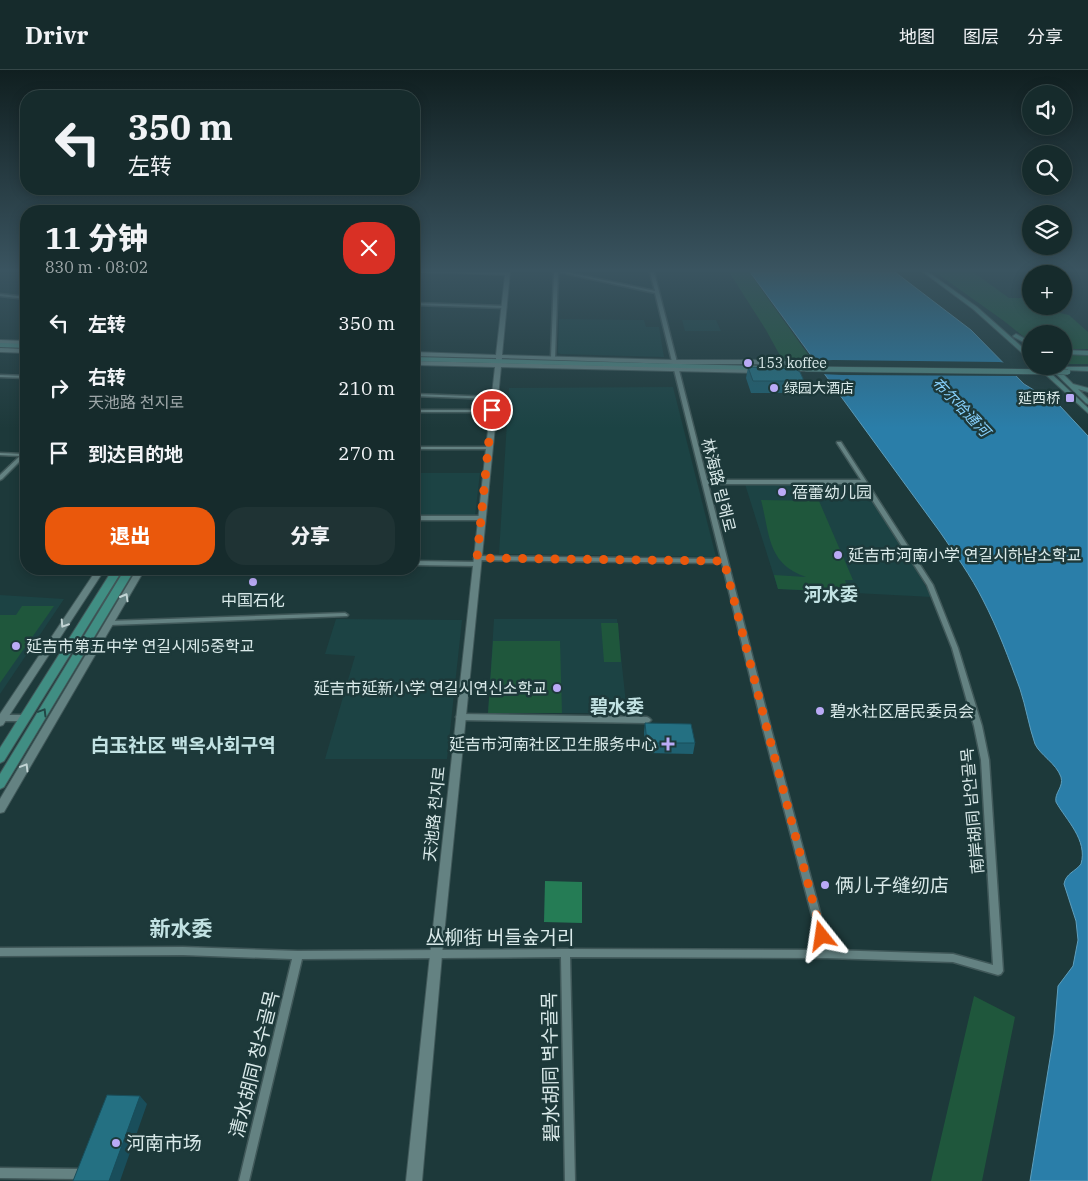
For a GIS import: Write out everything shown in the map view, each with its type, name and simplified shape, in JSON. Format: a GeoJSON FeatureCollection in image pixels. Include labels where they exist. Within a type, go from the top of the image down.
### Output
{"type":"FeatureCollection","features":[{"type":"Feature","properties":{"kind":"main road"},"geometry":{"type":"LineString","coordinates":[[995,324],[1022,346]]}},
{"type":"Feature","properties":{"kind":"main road"},"geometry":{"type":"LineString","coordinates":[[1001,324],[1022,343]]}},
{"type":"Feature","properties":{"kind":"main road"},"geometry":{"type":"LineString","coordinates":[[1016,336],[1022,339]]}},
{"type":"Feature","properties":{"kind":"main road"},"geometry":{"type":"LineString","coordinates":[[1072,351],[1088,352]]}},
{"type":"Feature","properties":{"kind":"main road"},"geometry":{"type":"LineString","coordinates":[[675,366],[786,369],[803,366]]}},
{"type":"Feature","properties":{"kind":"main road"},"geometry":{"type":"LineString","coordinates":[[675,366],[1022,368]]}},
{"type":"Feature","properties":{"kind":"main road"},"geometry":{"type":"LineString","coordinates":[[1072,369],[1088,368]]}},
{"type":"Feature","properties":{"kind":"main road"},"geometry":{"type":"LineString","coordinates":[[1072,371],[1078,374],[1088,374]]}},
{"type":"Feature","properties":{"kind":"main road"},"geometry":{"type":"LineString","coordinates":[[1049,375],[1088,411]]}},
{"type":"Feature","properties":{"kind":"main road"},"geometry":{"type":"LineString","coordinates":[[1060,375],[1088,402]]}},
{"type":"Feature","properties":{"kind":"main road"},"geometry":{"type":"LineString","coordinates":[[1054,380],[1088,389]]}},
{"type":"Feature","properties":{"kind":"main road"},"geometry":{"type":"LineString","coordinates":[[0,758],[114,575]]}},
{"type":"Feature","properties":{"kind":"main road"},"geometry":{"type":"LineString","coordinates":[[0,784],[126,575]]}},
{"type":"Feature","properties":{"kind":"street","name":"天池路 천지로"},"geometry":{"type":"LineString","coordinates":[[414,1181],[460,717],[502,324]]}},
{"type":"Feature","properties":{"kind":"street"},"geometry":{"type":"LineString","coordinates":[[553,358],[554,324]]}},
{"type":"Feature","properties":{"kind":"street","name":"林海路 림해로"},"geometry":{"type":"LineString","coordinates":[[665,324],[766,725],[827,954]]}},
{"type":"Feature","properties":{"kind":"street"},"geometry":{"type":"LineString","coordinates":[[0,357],[20,342]]}},
{"type":"Feature","properties":{"kind":"street"},"geometry":{"type":"LineString","coordinates":[[0,346],[20,346]]}},
{"type":"Feature","properties":{"kind":"street"},"geometry":{"type":"LineString","coordinates":[[0,346],[20,346]]}},
{"type":"Feature","properties":{"kind":"street"},"geometry":{"type":"LineString","coordinates":[[420,358],[675,366]]}},
{"type":"Feature","properties":{"kind":"street"},"geometry":{"type":"LineString","coordinates":[[498,361],[553,358],[762,371]]}},
{"type":"Feature","properties":{"kind":"street"},"geometry":{"type":"LineString","coordinates":[[771,371],[786,369]]}},
{"type":"Feature","properties":{"kind":"street"},"geometry":{"type":"LineString","coordinates":[[0,376],[20,377]]}},
{"type":"Feature","properties":{"kind":"street"},"geometry":{"type":"LineString","coordinates":[[420,395],[494,398]]}},
{"type":"Feature","properties":{"kind":"street"},"geometry":{"type":"LineString","coordinates":[[420,411],[492,411]]}},
{"type":"Feature","properties":{"kind":"street","name":"南岸胡同 남안골목"},"geometry":{"type":"LineString","coordinates":[[839,443],[930,585],[955,648],[986,760],[998,971]]}},
{"type":"Feature","properties":{"kind":"street"},"geometry":{"type":"LineString","coordinates":[[420,448],[489,448]]}},
{"type":"Feature","properties":{"kind":"street"},"geometry":{"type":"LineString","coordinates":[[0,454],[20,454]]}},
{"type":"Feature","properties":{"kind":"street"},"geometry":{"type":"LineString","coordinates":[[0,478],[20,459]]}},
{"type":"Feature","properties":{"kind":"street"},"geometry":{"type":"LineString","coordinates":[[705,482],[864,482]]}},
{"type":"Feature","properties":{"kind":"street"},"geometry":{"type":"LineString","coordinates":[[420,518],[481,518]]}},
{"type":"Feature","properties":{"kind":"street"},"geometry":{"type":"LineString","coordinates":[[420,563],[724,561]]}},
{"type":"Feature","properties":{"kind":"street"},"geometry":{"type":"LineString","coordinates":[[1,719],[96,575]]}},
{"type":"Feature","properties":{"kind":"street"},"geometry":{"type":"LineString","coordinates":[[0,809],[137,575]]}},
{"type":"Feature","properties":{"kind":"street"},"geometry":{"type":"LineString","coordinates":[[110,622],[345,615]]}},
{"type":"Feature","properties":{"kind":"street"},"geometry":{"type":"LineString","coordinates":[[460,717],[647,720]]}},
{"type":"Feature","properties":{"kind":"street"},"geometry":{"type":"LineString","coordinates":[[1,719],[25,718]]}},
{"type":"Feature","properties":{"kind":"street","name":"丛柳街 버들숲거리"},"geometry":{"type":"LineString","coordinates":[[0,952],[183,951],[298,955],[827,954],[953,958],[998,971]]}},
{"type":"Feature","properties":{"kind":"street","name":"碧水胡同 벽수골목"},"geometry":{"type":"LineString","coordinates":[[565,953],[570,1181]]}},
{"type":"Feature","properties":{"kind":"street","name":"清水胡同 청수골목"},"geometry":{"type":"LineString","coordinates":[[244,1181],[298,955]]}},
{"type":"Feature","properties":{"kind":"street"},"geometry":{"type":"LineString","coordinates":[[0,1173],[79,1174]]}},
{"type":"Feature","properties":{"kind":"shaded area"},"geometry":{"type":"Polygon","coordinates":[[[559,324],[645,324],[646,327],[659,327],[664,357],[561,354],[558,353],[559,324]]]}},
{"type":"Feature","properties":{"kind":"shaded area"},"geometry":{"type":"Polygon","coordinates":[[[683,324],[718,324],[721,331],[685,331],[683,324]]]}},
{"type":"Feature","properties":{"kind":"shaded area"},"geometry":{"type":"Polygon","coordinates":[[[673,387],[716,557],[499,554],[509,388],[673,387]]]}},
{"type":"Feature","properties":{"kind":"shaded area"},"geometry":{"type":"Polygon","coordinates":[[[420,473],[480,473],[475,516],[420,517],[420,473]]]}},
{"type":"Feature","properties":{"kind":"shaded area","name":"延吉市河南小学 연길시하남소학교"},"geometry":{"type":"Polygon","coordinates":[[[865,483],[932,597],[778,589],[745,484],[865,483]]]}},
{"type":"Feature","properties":{"kind":"shaded area","name":"延吉市第五中学 연길시제5중학교"},"geometry":{"type":"Polygon","coordinates":[[[0,595],[64,599],[0,694],[0,595]]]}},
{"type":"Feature","properties":{"kind":"shaded area"},"geometry":{"type":"Polygon","coordinates":[[[336,619],[462,620],[447,759],[325,759],[355,656],[325,654],[336,619]]]}},
{"type":"Feature","properties":{"kind":"shaded area","name":"延吉市延新小学 연길시연신소학교"},"geometry":{"type":"Polygon","coordinates":[[[494,619],[617,619],[627,713],[488,713],[494,619]]]}},
{"type":"Feature","properties":{"kind":"green space"},"geometry":{"type":"Polygon","coordinates":[[[762,324],[786,324],[812,360],[783,361],[762,324]]]}},
{"type":"Feature","properties":{"kind":"green space"},"geometry":{"type":"Polygon","coordinates":[[[1008,324],[1079,324],[1088,332],[1088,349],[1072,349],[1072,325],[1022,325],[1022,335],[1008,324]]]}},
{"type":"Feature","properties":{"kind":"green space"},"geometry":{"type":"Polygon","coordinates":[[[1072,353],[1088,354],[1088,364],[1072,364],[1072,353]]]}},
{"type":"Feature","properties":{"kind":"green space"},"geometry":{"type":"Polygon","coordinates":[[[761,500],[819,501],[853,580],[845,580],[849,592],[778,589],[774,575],[806,577],[793,571],[777,556],[769,536],[761,500]]]}},
{"type":"Feature","properties":{"kind":"green space","name":"延吉市第五中学 연길시제5중학교"},"geometry":{"type":"Polygon","coordinates":[[[22,606],[54,606],[0,683],[0,615],[16,615],[22,606]]]}},
{"type":"Feature","properties":{"kind":"green space"},"geometry":{"type":"Polygon","coordinates":[[[601,623],[618,623],[621,662],[604,662],[601,623]]]}},
{"type":"Feature","properties":{"kind":"green space"},"geometry":{"type":"Polygon","coordinates":[[[493,641],[560,641],[562,713],[488,713],[493,641]]]}},
{"type":"Feature","properties":{"kind":"green space"},"geometry":{"type":"Polygon","coordinates":[[[545,881],[582,882],[582,923],[544,922],[545,881]]]}},
{"type":"Feature","properties":{"kind":"green space"},"geometry":{"type":"Polygon","coordinates":[[[974,996],[1015,1017],[982,1181],[931,1181],[974,996]]]}},
{"type":"Feature","properties":{"kind":"water","name":"布尔哈通河"},"geometry":{"type":"Polygon","coordinates":[[[788,324],[963,324],[1024,384],[1060,406],[1088,436],[1088,1181],[1030,1181],[1054,1034],[1058,986],[1073,966],[1078,940],[1076,921],[1064,884],[1069,875],[1081,864],[1081,847],[1075,831],[1056,802],[1056,796],[1062,781],[1061,777],[1056,767],[1040,752],[1035,744],[1020,689],[998,633],[978,591],[940,532],[788,324]]]}},
{"type":"Feature","properties":{"kind":"pier"},"geometry":{"type":"Polygon","coordinates":[[[812,361],[999,362],[1009,363],[1021,376],[821,374],[812,361]]]}},
{"type":"Feature","properties":{"kind":"building"},"geometry":{"type":"Polygon","coordinates":[[[748,367],[795,369],[800,372],[804,381],[753,381],[748,367]]]}},
{"type":"Feature","properties":{"kind":"building"},"geometry":{"type":"Polygon","coordinates":[[[645,723],[691,724],[695,743],[647,743],[645,723]]]}},
{"type":"Feature","properties":{"kind":"building","name":"河南市场"},"geometry":{"type":"Polygon","coordinates":[[[107,1095],[140,1096],[109,1181],[73,1181],[107,1095]]]}},
{"type":"Feature","properties":{"kind":"place","name":"153 koffee"},"geometry":{"type":"Point","coordinates":[748,363]}},
{"type":"Feature","properties":{"kind":"place","name":"绿园大酒店"},"geometry":{"type":"Point","coordinates":[774,388]}},
{"type":"Feature","properties":{"kind":"place","name":"延西桥"},"geometry":{"type":"Point","coordinates":[1070,398]}},
{"type":"Feature","properties":{"kind":"place","name":"蓓蕾幼儿园"},"geometry":{"type":"Point","coordinates":[782,492]}},
{"type":"Feature","properties":{"kind":"place","name":"延吉市河南小学 연길시하남소학교"},"geometry":{"type":"Point","coordinates":[838,555]}},
{"type":"Feature","properties":{"kind":"place","name":"中国石化"},"geometry":{"type":"Point","coordinates":[253,582]}},
{"type":"Feature","properties":{"kind":"place","name":"延吉市第五中学 연길시제5중학교"},"geometry":{"type":"Point","coordinates":[16,646]}},
{"type":"Feature","properties":{"kind":"place","name":"延吉市延新小学 연길시연신소학교"},"geometry":{"type":"Point","coordinates":[557,688]}},
{"type":"Feature","properties":{"kind":"place","name":"碧水社区居民委员会"},"geometry":{"type":"Point","coordinates":[820,711]}},
{"type":"Feature","properties":{"kind":"place","name":"延吉市河南社区卫生服务中心"},"geometry":{"type":"Point","coordinates":[668,744]}},
{"type":"Feature","properties":{"kind":"place","name":"俩儿子缝纫店"},"geometry":{"type":"Point","coordinates":[825,885]}},
{"type":"Feature","properties":{"kind":"place","name":"河南市场"},"geometry":{"type":"Point","coordinates":[116,1143]}},
{"type":"Feature","properties":{"kind":"district","name":"河水委"},"geometry":{"type":"Point","coordinates":[831,595]}},
{"type":"Feature","properties":{"kind":"district","name":"碧水委"},"geometry":{"type":"Point","coordinates":[617,707]}},
{"type":"Feature","properties":{"kind":"district","name":"白玉社区 백옥사회구역"},"geometry":{"type":"Point","coordinates":[183,745]}},
{"type":"Feature","properties":{"kind":"district","name":"新水委"},"geometry":{"type":"Point","coordinates":[181,929]}},
{"type":"Feature","properties":{"kind":"route"},"geometry":{"type":"LineString","coordinates":[[492,410],[477,558],[724,561],[822,936]]}}]}
